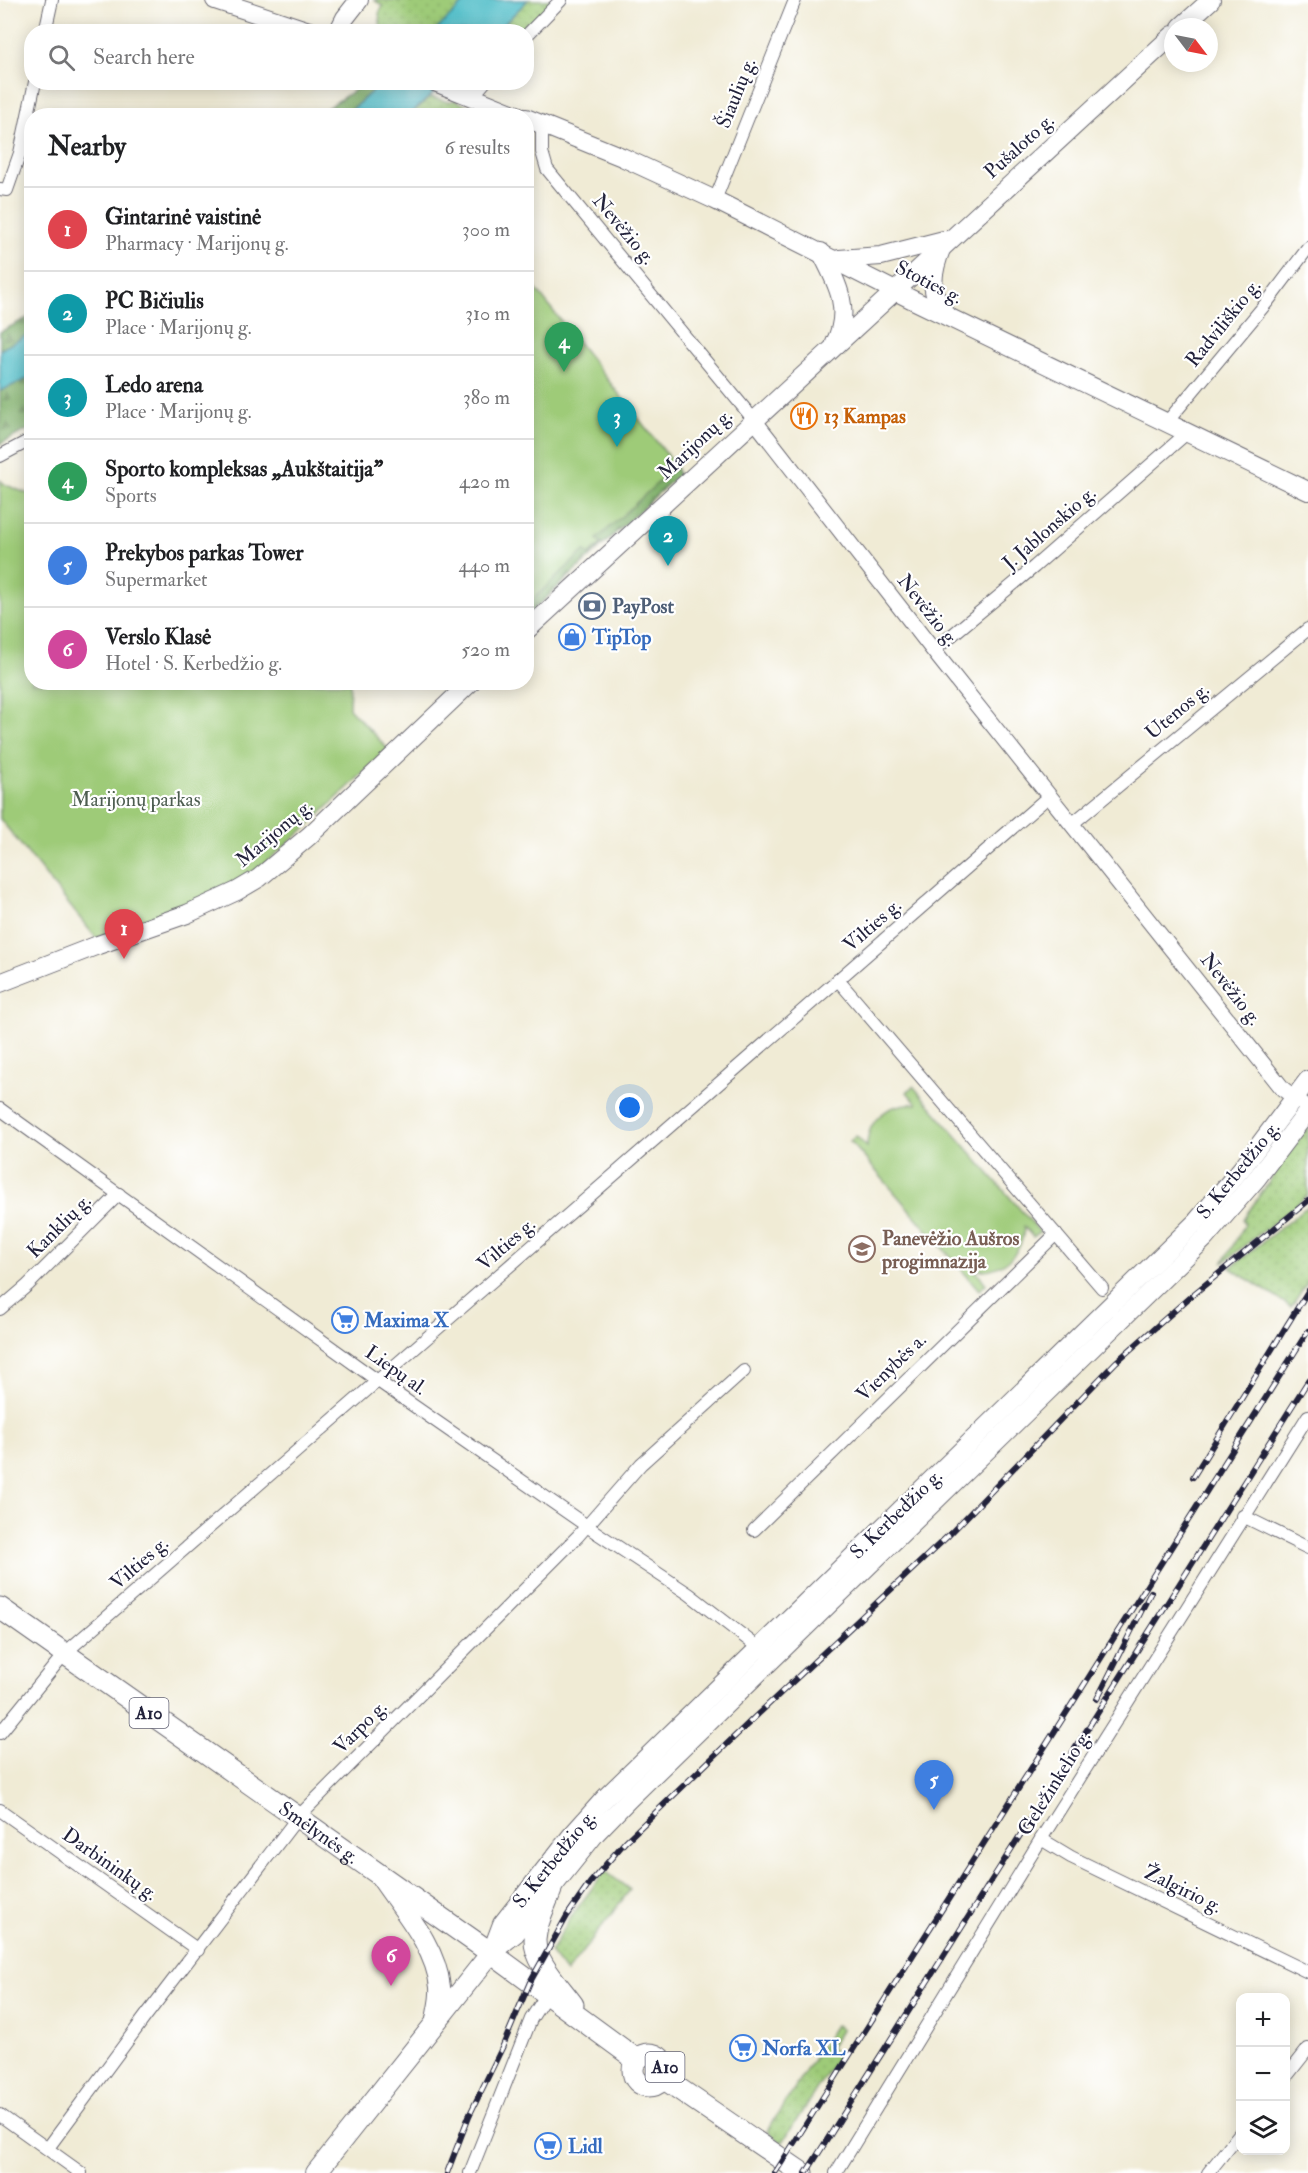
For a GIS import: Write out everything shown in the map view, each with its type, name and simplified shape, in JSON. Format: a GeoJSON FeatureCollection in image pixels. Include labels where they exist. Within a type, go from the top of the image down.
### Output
{"type":"FeatureCollection","features":[{"type":"Feature","properties":{"kind":"highway","name":"Smėlynės g."},"geometry":{"type":"LineString","coordinates":[[0,1608],[584,2020],[637,2060],[634,2073],[642,2084],[651,2086],[663,2078],[802,2173]]}},
{"type":"Feature","properties":{"kind":"highway"},"geometry":{"type":"LineString","coordinates":[[551,1890],[538,1922],[535,1946],[548,1972],[584,2020]]}},
{"type":"Feature","properties":{"kind":"main road"},"geometry":{"type":"LineString","coordinates":[[214,0],[288,24]]}},
{"type":"Feature","properties":{"kind":"main road"},"geometry":{"type":"LineString","coordinates":[[342,24],[359,0]]}},
{"type":"Feature","properties":{"kind":"main road"},"geometry":{"type":"LineString","coordinates":[[1191,18],[1210,0]]}},
{"type":"Feature","properties":{"kind":"main road","name":"Pušaloto g."},"geometry":{"type":"LineString","coordinates":[[895,290],[1164,43]]}},
{"type":"Feature","properties":{"kind":"main road"},"geometry":{"type":"LineString","coordinates":[[451,90],[479,105]]}},
{"type":"Feature","properties":{"kind":"main road","name":"Stoties g."},"geometry":{"type":"LineString","coordinates":[[534,121],[622,157],[715,200],[949,317],[1308,491]]}},
{"type":"Feature","properties":{"kind":"main road"},"geometry":{"type":"LineString","coordinates":[[834,346],[842,330],[844,318],[842,303],[828,256],[858,259],[947,241]]}},
{"type":"Feature","properties":{"kind":"main road"},"geometry":{"type":"LineString","coordinates":[[947,241],[935,265],[933,284],[938,304],[949,317]]}},
{"type":"Feature","properties":{"kind":"main road","name":"Marijonų g."},"geometry":{"type":"LineString","coordinates":[[534,624],[895,290]]}},
{"type":"Feature","properties":{"kind":"main road","name":"Marijonų g."},"geometry":{"type":"LineString","coordinates":[[0,983],[187,914],[259,878],[309,836],[463,690]]}},
{"type":"Feature","properties":{"kind":"main road","name":"S. Kerbedžio g."},"geometry":{"type":"LineString","coordinates":[[491,1953],[501,1924],[605,1798],[766,1654],[1205,1238],[1257,1178],[1304,1106],[1308,1080]]}},
{"type":"Feature","properties":{"kind":"main road","name":"S. Kerbedžio g."},"geometry":{"type":"LineString","coordinates":[[316,2173],[491,1953],[515,1934],[596,1833],[766,1654]]}},
{"type":"Feature","properties":{"kind":"main road"},"geometry":{"type":"LineString","coordinates":[[379,1874],[418,1931],[433,1962],[440,1987],[436,2022]]}},
{"type":"Feature","properties":{"kind":"street"},"geometry":{"type":"LineString","coordinates":[[47,24],[52,0]]}},
{"type":"Feature","properties":{"kind":"street"},"geometry":{"type":"LineString","coordinates":[[534,28],[561,0]]}},
{"type":"Feature","properties":{"kind":"street","name":"Šiaulių g."},"geometry":{"type":"LineString","coordinates":[[715,200],[795,0]]}},
{"type":"Feature","properties":{"kind":"street"},"geometry":{"type":"LineString","coordinates":[[30,108],[33,90]]}},
{"type":"Feature","properties":{"kind":"street"},"geometry":{"type":"LineString","coordinates":[[479,105],[483,90]]}},
{"type":"Feature","properties":{"kind":"street","name":"Nevėžio g."},"geometry":{"type":"LineString","coordinates":[[534,121],[547,169],[754,420],[933,651],[1283,1089],[1304,1106]]}},
{"type":"Feature","properties":{"kind":"street"},"geometry":{"type":"LineString","coordinates":[[0,189],[7,190],[24,134]]}},
{"type":"Feature","properties":{"kind":"street","name":"Radviliškio g."},"geometry":{"type":"LineString","coordinates":[[1167,422],[1268,301],[1308,248]]}},
{"type":"Feature","properties":{"kind":"street","name":"J. Jablonskio g."},"geometry":{"type":"LineString","coordinates":[[933,651],[1034,567],[1188,432]]}},
{"type":"Feature","properties":{"kind":"street"},"geometry":{"type":"LineString","coordinates":[[0,456],[24,443]]}},
{"type":"Feature","properties":{"kind":"street","name":"Utenos g."},"geometry":{"type":"LineString","coordinates":[[1072,824],[1308,629]]}},
{"type":"Feature","properties":{"kind":"street","name":"Vilties g."},"geometry":{"type":"LineString","coordinates":[[0,1733],[65,1653],[1049,796]]}},
{"type":"Feature","properties":{"kind":"street"},"geometry":{"type":"LineString","coordinates":[[838,980],[1102,1288]]}},
{"type":"Feature","properties":{"kind":"street","name":"Liepų al."},"geometry":{"type":"LineString","coordinates":[[0,1109],[378,1381],[689,1594],[766,1654]]}},
{"type":"Feature","properties":{"kind":"street","name":"Kanklių g."},"geometry":{"type":"LineString","coordinates":[[0,1309],[28,1285],[119,1194]]}},
{"type":"Feature","properties":{"kind":"street","name":"Vienybės a."},"geometry":{"type":"LineString","coordinates":[[754,1530],[1056,1234]]}},
{"type":"Feature","properties":{"kind":"street","name":"Varpo g."},"geometry":{"type":"LineString","coordinates":[[48,2148],[298,1817],[587,1526],[641,1464],[744,1371]]}},
{"type":"Feature","properties":{"kind":"street","name":"Geležinkelio g."},"geometry":{"type":"LineString","coordinates":[[836,2173],[1041,1839],[1308,1416]]}},
{"type":"Feature","properties":{"kind":"street"},"geometry":{"type":"LineString","coordinates":[[1243,1516],[1308,1548]]}},
{"type":"Feature","properties":{"kind":"street","name":"Darbininkų g."},"geometry":{"type":"LineString","coordinates":[[0,1810],[198,1950]]}},
{"type":"Feature","properties":{"kind":"street","name":"Žalgirio g."},"geometry":{"type":"LineString","coordinates":[[1041,1839],[1071,1857],[1308,1972]]}},
{"type":"Feature","properties":{"kind":"street"},"geometry":{"type":"LineString","coordinates":[[470,2173],[531,2019],[547,1994]]}},
{"type":"Feature","properties":{"kind":"street"},"geometry":{"type":"LineString","coordinates":[[1290,2072],[1308,2049]]}},
{"type":"Feature","properties":{"kind":"street"},"geometry":{"type":"LineString","coordinates":[[0,2115],[81,2173]]}},
{"type":"Feature","properties":{"kind":"street"},"geometry":{"type":"LineString","coordinates":[[1208,2173],[1236,2138]]}},
{"type":"Feature","properties":{"kind":"green space"},"geometry":{"type":"Polygon","coordinates":[[[374,0],[467,0],[443,24],[380,24],[379,13],[383,6],[374,0]]]}},
{"type":"Feature","properties":{"kind":"green space"},"geometry":{"type":"Polygon","coordinates":[[[528,0],[557,0],[533,24],[505,24],[528,0]]]}},
{"type":"Feature","properties":{"kind":"green space"},"geometry":{"type":"Polygon","coordinates":[[[354,90],[373,90],[353,108],[327,108],[354,90]]]}},
{"type":"Feature","properties":{"kind":"green space"},"geometry":{"type":"Polygon","coordinates":[[[430,97],[448,102],[455,100],[467,108],[418,108],[430,97]]]}},
{"type":"Feature","properties":{"kind":"green space"},"geometry":{"type":"Polygon","coordinates":[[[534,287],[676,466],[597,539],[601,544],[589,555],[584,551],[534,598],[534,287]]]}},
{"type":"Feature","properties":{"kind":"green space"},"geometry":{"type":"Polygon","coordinates":[[[24,320],[24,337],[0,350],[0,332],[24,320]]]}},
{"type":"Feature","properties":{"kind":"green space"},"geometry":{"type":"Polygon","coordinates":[[[24,380],[24,432],[0,444],[0,391],[24,380]]]}},
{"type":"Feature","properties":{"kind":"green space"},"geometry":{"type":"Polygon","coordinates":[[[676,466],[678,475],[534,609],[534,596],[584,550],[589,555],[600,545],[596,539],[676,466]]]}},
{"type":"Feature","properties":{"kind":"green space","name":"Marijonų parkas"},"geometry":{"type":"Polygon","coordinates":[[[0,480],[24,492],[24,690],[350,690],[349,708],[388,749],[310,824],[256,871],[199,902],[96,938],[0,819],[0,480]]]}},
{"type":"Feature","properties":{"kind":"green space"},"geometry":{"type":"Polygon","coordinates":[[[913,1086],[1040,1232],[1033,1237],[1024,1227],[1020,1246],[1009,1260],[993,1268],[975,1270],[986,1284],[979,1290],[850,1141],[856,1136],[867,1147],[871,1128],[882,1114],[897,1106],[917,1104],[907,1092],[913,1086]]]}},
{"type":"Feature","properties":{"kind":"green space"},"geometry":{"type":"Polygon","coordinates":[[[1308,1126],[1308,1195],[1223,1263],[1245,1224],[1243,1219],[1308,1126]]]}},
{"type":"Feature","properties":{"kind":"green space"},"geometry":{"type":"Polygon","coordinates":[[[1308,1206],[1308,1281],[1291,1307],[1230,1268],[1308,1206]]]}},
{"type":"Feature","properties":{"kind":"green space"},"geometry":{"type":"Polygon","coordinates":[[[605,1871],[630,1890],[566,1973],[550,1952],[572,1915],[605,1871]]]}},
{"type":"Feature","properties":{"kind":"green space"},"geometry":{"type":"Polygon","coordinates":[[[835,2025],[842,2029],[830,2048],[839,2054],[782,2143],[767,2131],[835,2025]]]}},
{"type":"Feature","properties":{"kind":"water"},"geometry":{"type":"Polygon","coordinates":[[[467,0],[528,0],[504,24],[442,24],[467,0]]]}},
{"type":"Feature","properties":{"kind":"water"},"geometry":{"type":"Polygon","coordinates":[[[373,90],[437,90],[417,108],[354,108],[373,90]]]}},
{"type":"Feature","properties":{"kind":"water"},"geometry":{"type":"Polygon","coordinates":[[[24,337],[24,380],[0,391],[0,350],[24,337]]]}},
{"type":"Feature","properties":{"kind":"railway"},"geometry":{"type":"LineString","coordinates":[[447,2173],[469,2116],[502,2048],[530,1982],[567,1916],[590,1883],[625,1842],[949,1535],[1116,1362],[1190,1297],[1308,1201]]}},
{"type":"Feature","properties":{"kind":"railway"},"geometry":{"type":"LineString","coordinates":[[1193,1477],[1308,1291]]}},
{"type":"Feature","properties":{"kind":"railway"},"geometry":{"type":"LineString","coordinates":[[775,2173],[1308,1331]]}},
{"type":"Feature","properties":{"kind":"railway"},"geometry":{"type":"LineString","coordinates":[[806,2173],[1308,1381]]}},
{"type":"Feature","properties":{"kind":"railway"},"geometry":{"type":"LineString","coordinates":[[1097,1699],[1151,1592]]}},
{"type":"Feature","properties":{"kind":"place","name":"Sporto kompleksas „Aukštaitija”"},"geometry":{"type":"Point","coordinates":[564,372]}},
{"type":"Feature","properties":{"kind":"place","name":"13 Kampas"},"geometry":{"type":"Point","coordinates":[804,416]}},
{"type":"Feature","properties":{"kind":"place","name":"Ledo arena"},"geometry":{"type":"Point","coordinates":[617,447]}},
{"type":"Feature","properties":{"kind":"place","name":"PC Bičiulis"},"geometry":{"type":"Point","coordinates":[668,566]}},
{"type":"Feature","properties":{"kind":"place","name":"PayPost"},"geometry":{"type":"Point","coordinates":[592,606]}},
{"type":"Feature","properties":{"kind":"place","name":"TipTop"},"geometry":{"type":"Point","coordinates":[572,637]}},
{"type":"Feature","properties":{"kind":"place","name":"Gintarinė vaistinė"},"geometry":{"type":"Point","coordinates":[124,959]}},
{"type":"Feature","properties":{"kind":"place","name":"Panevėžio Aušros progimnazija"},"geometry":{"type":"Point","coordinates":[862,1249]}},
{"type":"Feature","properties":{"kind":"place","name":"Maxima X"},"geometry":{"type":"Point","coordinates":[345,1320]}},
{"type":"Feature","properties":{"kind":"place","name":"Prekybos parkas Tower"},"geometry":{"type":"Point","coordinates":[934,1810]}},
{"type":"Feature","properties":{"kind":"place","name":"Verslo Klasė"},"geometry":{"type":"Point","coordinates":[391,1986]}},
{"type":"Feature","properties":{"kind":"place","name":"Norfa XL"},"geometry":{"type":"Point","coordinates":[743,2048]}},
{"type":"Feature","properties":{"kind":"place","name":"Lidl"},"geometry":{"type":"Point","coordinates":[548,2146]}}]}
